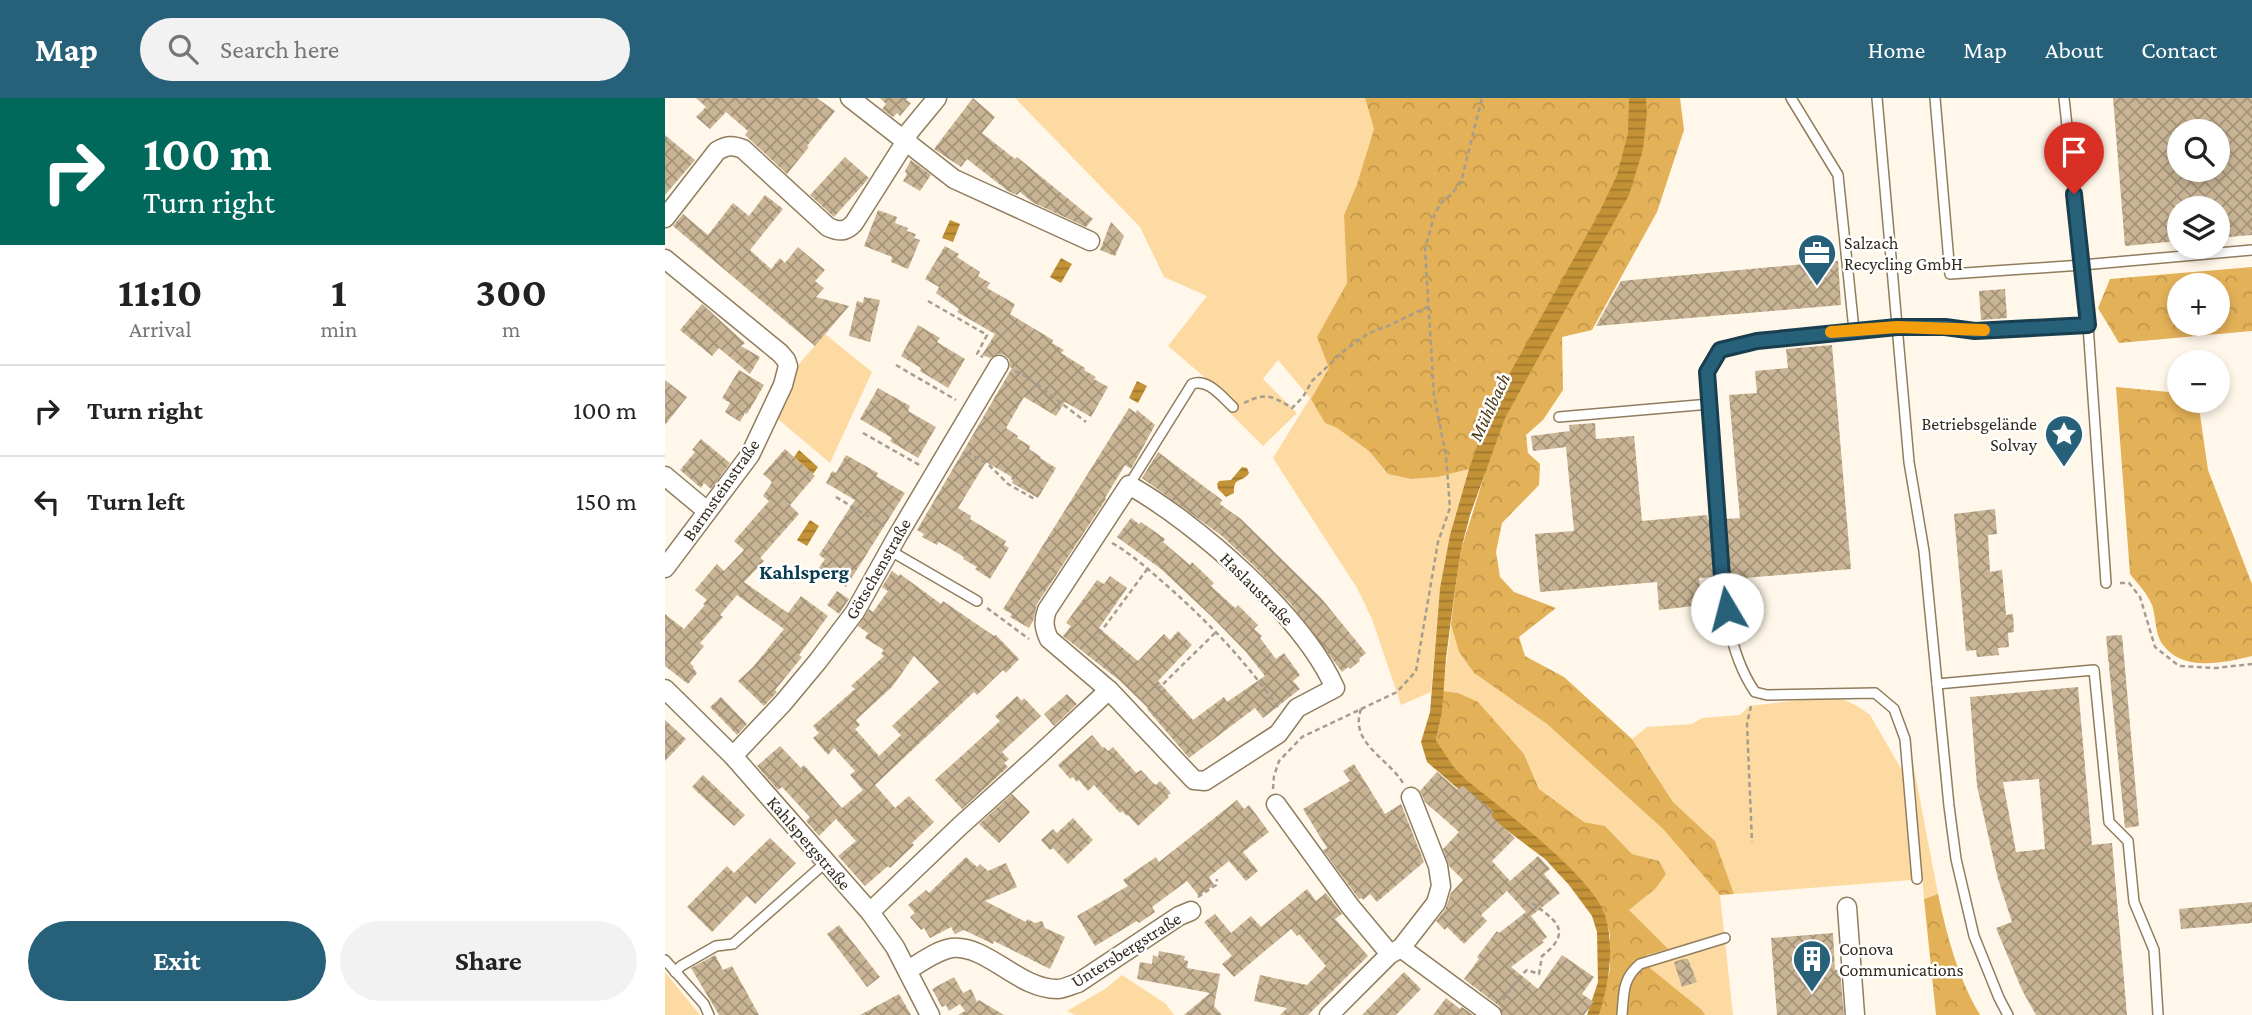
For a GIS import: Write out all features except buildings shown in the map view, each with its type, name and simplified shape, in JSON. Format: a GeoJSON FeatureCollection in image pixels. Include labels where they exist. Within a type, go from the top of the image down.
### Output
{"type":"FeatureCollection","features":[{"type":"Feature","properties":{"kind":"street"},"geometry":{"type":"LineString","coordinates":[[851,98],[954,179],[1090,241]]}},
{"type":"Feature","properties":{"kind":"street"},"geometry":{"type":"LineString","coordinates":[[665,218],[717,152],[725,146],[735,146],[743,149],[828,227],[838,231],[848,229],[906,141],[909,132],[937,98]]}},
{"type":"Feature","properties":{"kind":"street","name":"Barmsteinstraße"},"geometry":{"type":"LineString","coordinates":[[665,259],[780,353],[787,366],[783,385],[750,455],[665,568]]}},
{"type":"Feature","properties":{"kind":"street","name":"Götschenstraße"},"geometry":{"type":"LineString","coordinates":[[733,756],[783,703],[855,612],[999,365]]}},
{"type":"Feature","properties":{"kind":"street"},"geometry":{"type":"LineString","coordinates":[[665,476],[707,511]]}},
{"type":"Feature","properties":{"kind":"street"},"geometry":{"type":"LineString","coordinates":[[1049,639],[1044,620],[1047,610],[1129,485]]}},
{"type":"Feature","properties":{"kind":"street","name":"Haslaustraße"},"geometry":{"type":"LineString","coordinates":[[1049,639],[1109,690],[1194,780],[1205,781],[1278,734],[1297,708],[1335,688],[1326,668],[1292,624],[1241,570],[1159,502],[1129,485]]}},
{"type":"Feature","properties":{"kind":"street","name":"Kahlspergstraße"},"geometry":{"type":"LineString","coordinates":[[665,689],[733,756],[870,912],[908,970],[930,1015]]}},
{"type":"Feature","properties":{"kind":"street"},"geometry":{"type":"LineString","coordinates":[[870,912],[960,825],[1109,690]]}},
{"type":"Feature","properties":{"kind":"street"},"geometry":{"type":"LineString","coordinates":[[1329,1015],[1396,951],[1436,903],[1441,886],[1438,866],[1411,797]]}},
{"type":"Feature","properties":{"kind":"street"},"geometry":{"type":"LineString","coordinates":[[1276,804],[1350,906],[1396,951],[1492,1015]]}},
{"type":"Feature","properties":{"kind":"street"},"geometry":{"type":"LineString","coordinates":[[1847,907],[1855,1015]]}},
{"type":"Feature","properties":{"kind":"street","name":"Untersbergstraße"},"geometry":{"type":"LineString","coordinates":[[908,970],[952,948],[974,952],[1033,985],[1059,989],[1078,983],[1179,916],[1191,911]]}},
{"type":"Feature","properties":{"kind":"lane"},"geometry":{"type":"LineString","coordinates":[[1791,98],[1838,175],[1854,330]]}},
{"type":"Feature","properties":{"kind":"lane"},"geometry":{"type":"LineString","coordinates":[[1877,98],[1909,462],[1924,551],[1956,859],[1975,936],[2008,1015]]}},
{"type":"Feature","properties":{"kind":"lane"},"geometry":{"type":"LineString","coordinates":[[1935,98],[1950,274],[2252,250]]}},
{"type":"Feature","properties":{"kind":"lane"},"geometry":{"type":"LineString","coordinates":[[2064,98],[2088,325],[2106,583]]}},
{"type":"Feature","properties":{"kind":"lane"},"geometry":{"type":"LineString","coordinates":[[1917,879],[1905,739],[1895,709],[1875,693],[1767,695],[1755,692],[1748,682],[1734,648],[1723,590],[1707,372],[1720,350],[1757,341],[1897,327],[1945,327],[1975,331],[2088,325]]}},
{"type":"Feature","properties":{"kind":"lane"},"geometry":{"type":"LineString","coordinates":[[1129,485],[1192,384],[1206,383],[1233,407]]}},
{"type":"Feature","properties":{"kind":"lane"},"geometry":{"type":"LineString","coordinates":[[1559,416],[1710,404]]}},
{"type":"Feature","properties":{"kind":"lane"},"geometry":{"type":"LineString","coordinates":[[894,542],[977,601]]}},
{"type":"Feature","properties":{"kind":"lane"},"geometry":{"type":"LineString","coordinates":[[1937,684],[2094,670],[2109,822],[2128,841],[2134,902],[2154,950],[2158,1015]]}},
{"type":"Feature","properties":{"kind":"lane"},"geometry":{"type":"LineString","coordinates":[[675,972],[716,946],[733,944],[825,863]]}},
{"type":"Feature","properties":{"kind":"lane"},"geometry":{"type":"LineString","coordinates":[[1622,1015],[1623,993],[1629,973],[1640,964],[1725,939]]}},
{"type":"Feature","properties":{"kind":"lane"},"geometry":{"type":"LineString","coordinates":[[665,960],[704,1004],[709,1015]]}},
{"type":"Feature","properties":{"kind":"path"},"geometry":{"type":"LineString","coordinates":[[1276,804],[1274,776],[1279,761],[1289,749],[1318,728],[1397,691],[1416,671],[1438,542],[1450,508],[1446,456],[1434,395],[1425,249],[1435,213],[1461,182],[1482,98]]}},
{"type":"Feature","properties":{"kind":"path"},"geometry":{"type":"LineString","coordinates":[[928,301],[986,335],[977,354],[1027,377],[1086,422]]}},
{"type":"Feature","properties":{"kind":"path"},"geometry":{"type":"LineString","coordinates":[[1233,407],[1262,396],[1273,396],[1292,408],[1312,381],[1346,349],[1369,333],[1429,306]]}},
{"type":"Feature","properties":{"kind":"path"},"geometry":{"type":"LineString","coordinates":[[896,365],[973,410]]}},
{"type":"Feature","properties":{"kind":"path"},"geometry":{"type":"LineString","coordinates":[[863,433],[935,473]]}},
{"type":"Feature","properties":{"kind":"path"},"geometry":{"type":"LineString","coordinates":[[953,443],[989,465],[1009,484],[1036,500]]}},
{"type":"Feature","properties":{"kind":"path"},"geometry":{"type":"LineString","coordinates":[[836,496],[894,542]]}},
{"type":"Feature","properties":{"kind":"path"},"geometry":{"type":"LineString","coordinates":[[1097,535],[1135,557],[1216,632],[1240,656],[1288,721]]}},
{"type":"Feature","properties":{"kind":"path"},"geometry":{"type":"LineString","coordinates":[[1094,642],[1148,568]]}},
{"type":"Feature","properties":{"kind":"path"},"geometry":{"type":"LineString","coordinates":[[2106,583],[2129,583],[2140,597],[2155,648],[2179,666],[2216,668],[2252,663]]}},
{"type":"Feature","properties":{"kind":"path"},"geometry":{"type":"LineString","coordinates":[[977,601],[1033,642],[1049,639]]}},
{"type":"Feature","properties":{"kind":"path"},"geometry":{"type":"LineString","coordinates":[[1157,690],[1216,632]]}},
{"type":"Feature","properties":{"kind":"path"},"geometry":{"type":"LineString","coordinates":[[1752,842],[1747,724],[1755,692]]}},
{"type":"Feature","properties":{"kind":"path"},"geometry":{"type":"LineString","coordinates":[[1361,709],[1357,724],[1361,735],[1400,778],[1411,797]]}},
{"type":"Feature","properties":{"kind":"path"},"geometry":{"type":"LineString","coordinates":[[1191,911],[1197,898],[1216,885],[1217,878]]}},
{"type":"Feature","properties":{"kind":"path"},"geometry":{"type":"LineString","coordinates":[[1492,1015],[1527,970],[1539,974],[1542,956],[1554,947],[1559,933],[1557,923],[1550,914],[1528,900]]}},
{"type":"Feature","properties":{"kind":"shaded area"},"geometry":{"type":"Polygon","coordinates":[[[1015,98],[1365,98],[1374,129],[1344,215],[1347,284],[1335,307],[1325,423],[1337,428],[1369,451],[1388,474],[1411,479],[1438,477],[1469,469],[1450,535],[1440,588],[1431,692],[1401,705],[1372,619],[1357,588],[1273,458],[1310,398],[1278,360],[1263,379],[1297,413],[1263,446],[1229,412],[1236,404],[1168,346],[1207,296],[1164,277],[1140,227],[1015,98]]]}},
{"type":"Feature","properties":{"kind":"shaded area"},"geometry":{"type":"Polygon","coordinates":[[[1629,98],[1646,98],[1647,113],[1643,149],[1629,195],[1505,418],[1470,515],[1455,589],[1442,713],[1436,740],[1454,767],[1468,781],[1545,844],[1597,899],[1608,927],[1609,965],[1606,991],[1599,1015],[1587,1015],[1598,982],[1597,932],[1592,916],[1545,859],[1500,825],[1427,762],[1421,742],[1430,712],[1440,588],[1450,535],[1469,469],[1491,407],[1598,215],[1617,175],[1628,133],[1629,98]]]}},
{"type":"Feature","properties":{"kind":"shaded area"},"geometry":{"type":"Polygon","coordinates":[[[950,220],[960,224],[953,242],[942,238],[950,220]]]}},
{"type":"Feature","properties":{"kind":"shaded area"},"geometry":{"type":"Polygon","coordinates":[[[1061,258],[1072,264],[1061,283],[1050,277],[1061,258]]]}},
{"type":"Feature","properties":{"kind":"shaded area"},"geometry":{"type":"Polygon","coordinates":[[[825,334],[872,372],[830,463],[777,418],[800,363],[825,334]]]}},
{"type":"Feature","properties":{"kind":"shaded area"},"geometry":{"type":"Polygon","coordinates":[[[1137,381],[1147,386],[1138,403],[1129,398],[1137,381]]]}},
{"type":"Feature","properties":{"kind":"shaded area"},"geometry":{"type":"Polygon","coordinates":[[[799,450],[818,467],[813,474],[794,457],[799,450]]]}},
{"type":"Feature","properties":{"kind":"shaded area"},"geometry":{"type":"Polygon","coordinates":[[[1242,467],[1247,468],[1249,473],[1235,484],[1234,493],[1226,497],[1217,484],[1219,481],[1231,480],[1242,467]]]}},
{"type":"Feature","properties":{"kind":"shaded area"},"geometry":{"type":"Polygon","coordinates":[[[810,520],[819,526],[807,546],[797,540],[810,520]]]}},
{"type":"Feature","properties":{"kind":"shaded area"},"geometry":{"type":"Polygon","coordinates":[[[1451,625],[1459,652],[1474,673],[1547,724],[1663,829],[1720,895],[1733,1015],[1705,1015],[1650,968],[1645,955],[1667,949],[1629,910],[1655,888],[1659,861],[1632,854],[1605,826],[1584,822],[1539,789],[1524,754],[1458,693],[1443,691],[1451,625]]]}},
{"type":"Feature","properties":{"kind":"shaded area"},"geometry":{"type":"Polygon","coordinates":[[[1826,697],[1845,700],[1870,715],[1903,772],[1912,880],[1734,894],[1715,841],[1673,802],[1632,739],[1647,727],[1692,724],[1702,718],[1740,715],[1749,706],[1826,697]]]}},
{"type":"Feature","properties":{"kind":"shaded area"},"geometry":{"type":"Polygon","coordinates":[[[1913,763],[1938,894],[1924,899],[1913,763]]]}},
{"type":"Feature","properties":{"kind":"shaded area"},"geometry":{"type":"Polygon","coordinates":[[[665,972],[700,1015],[665,1015],[665,972]]]}},
{"type":"Feature","properties":{"kind":"shaded area"},"geometry":{"type":"Polygon","coordinates":[[[1122,975],[1166,1004],[1174,1015],[1075,1015],[1067,1011],[1105,989],[1122,975]]]}},
{"type":"Feature","properties":{"kind":"green space"},"geometry":{"type":"Polygon","coordinates":[[[1365,98],[1680,98],[1684,130],[1657,212],[1592,330],[1562,337],[1563,390],[1543,420],[1526,435],[1528,453],[1540,464],[1539,485],[1502,523],[1496,552],[1500,577],[1514,592],[1556,608],[1519,637],[1525,656],[1564,677],[1632,739],[1673,802],[1715,841],[1734,894],[1720,895],[1663,829],[1547,724],[1474,673],[1459,652],[1451,625],[1455,589],[1461,550],[1485,473],[1469,469],[1438,477],[1411,479],[1388,474],[1369,451],[1337,428],[1325,423],[1311,399],[1329,368],[1317,337],[1347,283],[1344,215],[1374,129],[1365,98]]]}},
{"type":"Feature","properties":{"kind":"green space"},"geometry":{"type":"Polygon","coordinates":[[[2252,267],[2252,331],[2230,333],[2230,273],[2181,273],[2252,267]]]}},
{"type":"Feature","properties":{"kind":"green space"},"geometry":{"type":"Polygon","coordinates":[[[2167,274],[2167,336],[2197,336],[2119,343],[2098,308],[2110,279],[2167,274]]]}},
{"type":"Feature","properties":{"kind":"green space"},"geometry":{"type":"Polygon","coordinates":[[[2116,387],[2167,392],[2167,413],[2200,413],[2208,470],[2252,584],[2252,656],[2203,663],[2191,662],[2169,652],[2158,634],[2152,605],[2130,574],[2116,387]]]}},
{"type":"Feature","properties":{"kind":"green space"},"geometry":{"type":"Polygon","coordinates":[[[1443,691],[1458,693],[1478,702],[1524,754],[1539,789],[1584,822],[1605,826],[1632,854],[1659,861],[1666,874],[1656,888],[1629,910],[1668,949],[1646,955],[1650,968],[1705,1015],[1599,1015],[1610,969],[1610,935],[1604,913],[1562,861],[1454,767],[1436,740],[1442,713],[1443,691]]]}},
{"type":"Feature","properties":{"kind":"green space"},"geometry":{"type":"Polygon","coordinates":[[[1938,894],[1954,956],[1980,1015],[1936,1015],[1924,899],[1938,894]]]}},
{"type":"Feature","properties":{"kind":"slow traffic"},"geometry":{"type":"LineString","coordinates":[[1831,332],[1897,327],[1984,330]]}},
{"type":"Feature","properties":{"kind":"place","name":"Salzach Recycling GmbH"},"geometry":{"type":"Point","coordinates":[1817,287]}},
{"type":"Feature","properties":{"kind":"place","name":"Betriebsgelände Solvay"},"geometry":{"type":"Point","coordinates":[2064,468]}},
{"type":"Feature","properties":{"kind":"place","name":"Conova Communications"},"geometry":{"type":"Point","coordinates":[1812,993]}},
{"type":"Feature","properties":{"kind":"district","name":"Kahlsperg"},"geometry":{"type":"Point","coordinates":[804,572]}},
{"type":"Feature","properties":{"kind":"route"},"geometry":{"type":"LineString","coordinates":[[1727,609],[1723,590],[1707,372],[1720,350],[1757,341],[1897,327],[1945,327],[1975,331],[2088,325],[2074,194]]}},
{"type":"Feature","properties":{"kind":"water label","name":"Mühlbach"},"geometry":{"type":"Point","coordinates":[1489,407]}}]}
